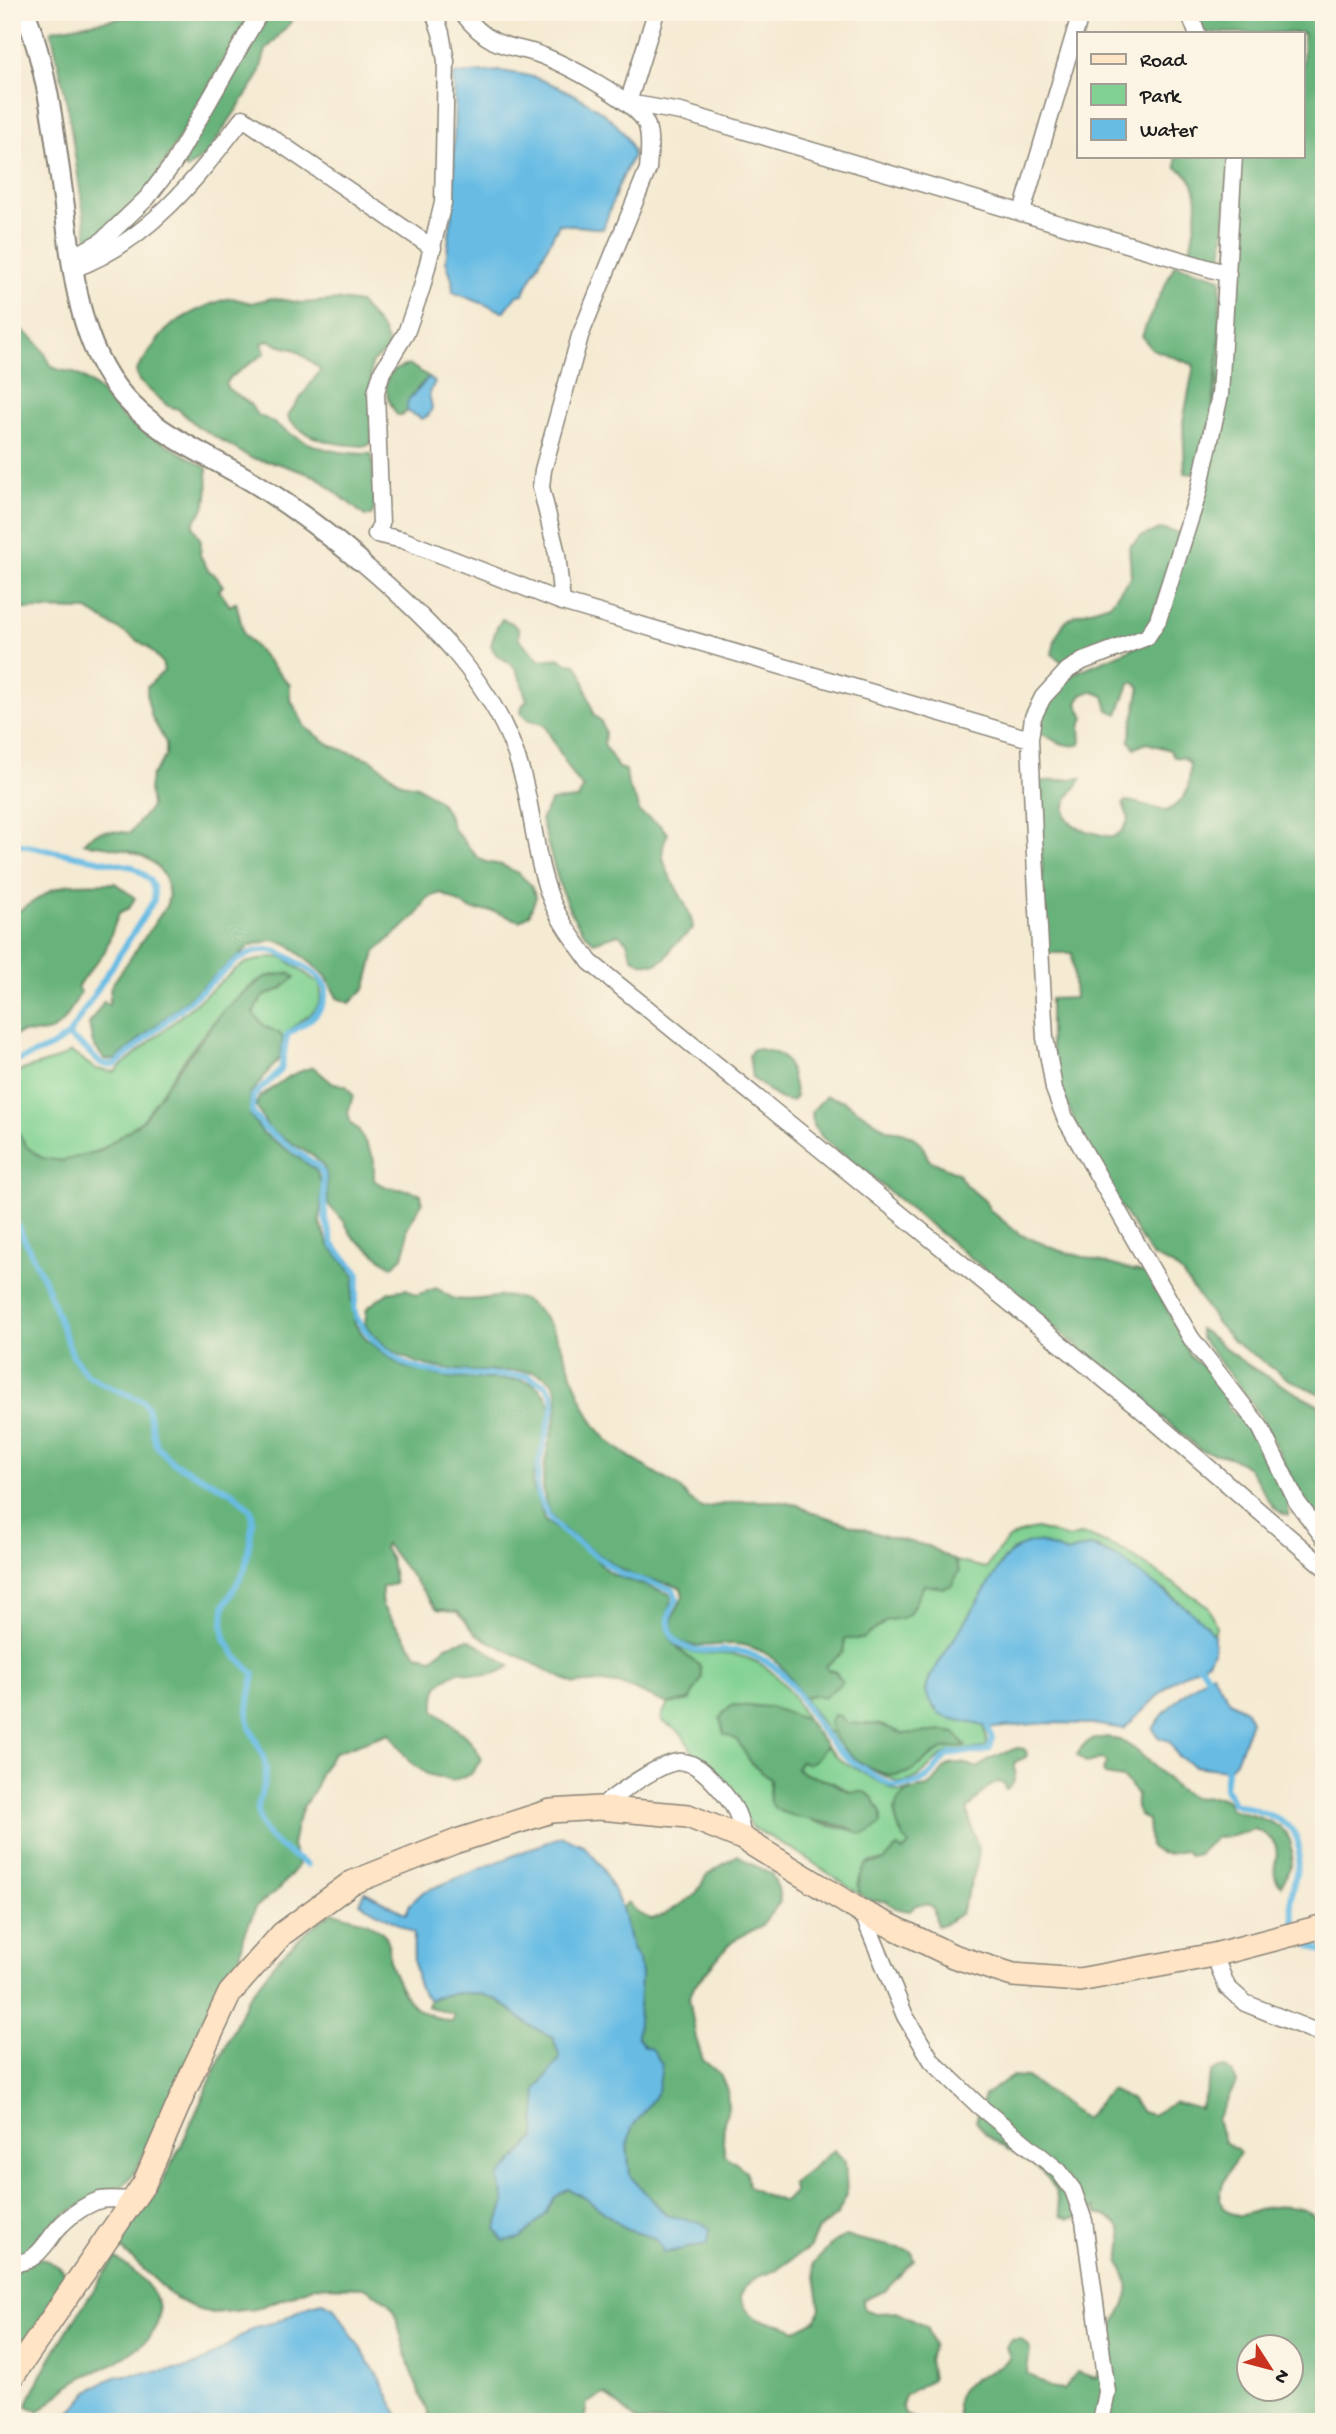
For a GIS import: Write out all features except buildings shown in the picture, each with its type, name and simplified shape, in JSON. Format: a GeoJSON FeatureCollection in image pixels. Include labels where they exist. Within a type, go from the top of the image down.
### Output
{"type":"FeatureCollection","features":[{"type":"Feature","properties":{"kind":"main road"},"geometry":{"type":"LineString","coordinates":[[12,2377],[144,2184],[230,1993],[282,1934],[351,1883],[446,1846],[551,1811],[599,1808],[688,1816],[742,1838],[862,1912],[953,1956],[1013,1975],[1079,1980],[1214,1955],[1324,1926]]}},
{"type":"Feature","properties":{"kind":"street"},"geometry":{"type":"LineString","coordinates":[[24,12],[44,71],[72,263],[94,349],[112,381],[131,405],[161,429],[262,488],[359,560],[410,603],[464,664],[490,700],[511,742],[522,772],[540,863],[553,903],[590,962],[1137,1406],[1324,1567]]}},
{"type":"Feature","properties":{"kind":"street"},"geometry":{"type":"LineString","coordinates":[[72,263],[102,241],[147,198],[173,164],[260,12]]}},
{"type":"Feature","properties":{"kind":"street"},"geometry":{"type":"LineString","coordinates":[[434,12],[446,61],[443,203],[422,287],[406,333],[382,372],[376,392],[381,524],[376,534],[403,540],[562,602],[1030,739]]}},
{"type":"Feature","properties":{"kind":"street"},"geometry":{"type":"LineString","coordinates":[[462,12],[476,30],[496,42],[566,66],[628,103],[646,124],[650,146],[648,169],[580,336],[543,470],[541,487],[558,554],[562,602]]}},
{"type":"Feature","properties":{"kind":"street"},"geometry":{"type":"LineString","coordinates":[[628,103],[656,12]]}},
{"type":"Feature","properties":{"kind":"street"},"geometry":{"type":"LineString","coordinates":[[1022,212],[1081,12]]}},
{"type":"Feature","properties":{"kind":"street"},"geometry":{"type":"LineString","coordinates":[[1189,12],[1197,32]]}},
{"type":"Feature","properties":{"kind":"street"},"geometry":{"type":"LineString","coordinates":[[628,103],[681,112],[1228,274]]}},
{"type":"Feature","properties":{"kind":"street"},"geometry":{"type":"LineString","coordinates":[[72,263],[98,260],[130,241],[198,176],[243,118],[433,248]]}},
{"type":"Feature","properties":{"kind":"street"},"geometry":{"type":"LineString","coordinates":[[1234,158],[1222,369],[1213,432],[1183,546],[1158,620],[1147,637],[1083,661],[1057,679],[1033,717],[1030,739],[1045,1038],[1059,1103],[1092,1167],[1191,1338],[1260,1427],[1297,1502],[1324,1538]]}},
{"type":"Feature","properties":{"kind":"street"},"geometry":{"type":"LineString","coordinates":[[599,1808],[639,1779],[682,1761],[694,1766],[713,1781],[725,1795],[738,1814],[742,1838]]}},
{"type":"Feature","properties":{"kind":"street"},"geometry":{"type":"LineString","coordinates":[[862,1912],[905,2016],[932,2061],[978,2105],[1059,2171],[1073,2190],[1084,2221],[1107,2392],[1101,2422]]}},
{"type":"Feature","properties":{"kind":"street"},"geometry":{"type":"LineString","coordinates":[[1214,1955],[1227,1987],[1245,2003],[1324,2035]]}},
{"type":"Feature","properties":{"kind":"street"},"geometry":{"type":"LineString","coordinates":[[12,2262],[30,2259],[41,2251],[61,2224],[76,2212],[100,2200],[134,2200]]}},
{"type":"Feature","properties":{"kind":"green space"},"geometry":{"type":"Polygon","coordinates":[[[155,12],[250,14],[149,190],[91,242],[87,235],[67,103],[51,30],[155,12]]]}},
{"type":"Feature","properties":{"kind":"green space"},"geometry":{"type":"Polygon","coordinates":[[[270,12],[296,12],[290,23],[266,50],[258,77],[207,154],[187,169],[179,164],[270,12]]]}},
{"type":"Feature","properties":{"kind":"green space"},"geometry":{"type":"Polygon","coordinates":[[[1195,12],[1324,12],[1324,1396],[1288,1379],[1233,1341],[1182,1274],[1171,1264],[1152,1256],[1094,1165],[1059,1086],[1050,1040],[1050,999],[1075,998],[1072,953],[1047,953],[1037,782],[1082,778],[1066,802],[1067,818],[1080,828],[1114,837],[1123,830],[1129,819],[1123,804],[1125,801],[1167,811],[1180,801],[1187,792],[1190,764],[1184,758],[1174,757],[1170,750],[1147,743],[1135,748],[1129,741],[1140,687],[1133,682],[1129,684],[1118,714],[1108,710],[1104,696],[1091,691],[1082,695],[1077,703],[1084,718],[1080,727],[1079,745],[1061,743],[1035,732],[1040,709],[1067,676],[1145,643],[1204,487],[1239,158],[1304,158],[1304,32],[1204,32],[1195,12]]]}},
{"type":"Feature","properties":{"kind":"green space"},"geometry":{"type":"Polygon","coordinates":[[[1176,158],[1229,158],[1222,265],[1192,258],[1190,252],[1196,217],[1196,194],[1193,183],[1176,167],[1176,158]]]}},
{"type":"Feature","properties":{"kind":"green space"},"geometry":{"type":"Polygon","coordinates":[[[1175,264],[1221,278],[1217,390],[1201,461],[1192,474],[1185,473],[1183,422],[1194,365],[1152,349],[1142,337],[1175,264]]]}},
{"type":"Feature","properties":{"kind":"green space"},"geometry":{"type":"Polygon","coordinates":[[[232,298],[251,303],[272,298],[302,303],[339,300],[360,303],[383,331],[389,348],[371,364],[372,442],[367,446],[346,445],[315,438],[289,420],[288,415],[320,371],[296,350],[277,345],[270,340],[262,343],[265,353],[231,377],[226,384],[227,388],[250,404],[257,415],[310,444],[330,450],[372,454],[375,507],[371,516],[365,516],[317,477],[280,464],[251,458],[197,426],[139,381],[136,371],[169,328],[187,315],[232,298]]]}},
{"type":"Feature","properties":{"kind":"green space"},"geometry":{"type":"Polygon","coordinates":[[[12,323],[37,343],[52,366],[72,372],[95,386],[124,419],[207,468],[206,501],[193,526],[201,541],[200,555],[208,570],[223,586],[219,590],[230,606],[236,602],[244,635],[290,685],[290,698],[305,727],[332,746],[372,760],[401,783],[417,786],[439,801],[448,814],[452,827],[477,857],[518,873],[530,884],[536,897],[529,915],[520,921],[492,911],[472,910],[441,893],[427,898],[417,915],[375,952],[366,987],[350,1003],[337,998],[326,976],[288,944],[272,940],[250,946],[115,1060],[104,1059],[93,1044],[89,1024],[104,1001],[109,1005],[111,986],[165,908],[168,892],[160,870],[142,856],[83,843],[99,832],[130,833],[151,807],[151,776],[166,756],[166,743],[152,718],[147,687],[164,671],[162,662],[148,647],[87,610],[23,609],[12,592],[12,323]]]}},
{"type":"Feature","properties":{"kind":"green space"},"geometry":{"type":"Polygon","coordinates":[[[410,365],[429,377],[411,397],[407,411],[403,415],[397,415],[389,399],[386,384],[392,372],[410,365]]]}},
{"type":"Feature","properties":{"kind":"green space"},"geometry":{"type":"Polygon","coordinates":[[[1160,529],[1182,533],[1147,632],[1065,664],[1052,654],[1056,637],[1064,623],[1075,615],[1110,604],[1131,576],[1129,547],[1140,537],[1160,529]]]}},
{"type":"Feature","properties":{"kind":"green space"},"geometry":{"type":"Polygon","coordinates":[[[502,619],[519,630],[519,639],[540,660],[560,658],[567,663],[576,664],[594,715],[601,721],[605,732],[604,744],[618,768],[626,770],[628,786],[638,804],[639,812],[660,825],[668,834],[663,846],[663,857],[691,917],[693,929],[672,947],[666,958],[656,964],[641,963],[632,957],[627,942],[619,934],[594,942],[583,932],[567,903],[541,820],[551,801],[578,799],[583,788],[544,725],[527,719],[521,713],[527,700],[519,676],[514,667],[497,655],[491,645],[502,619]]]}},
{"type":"Feature","properties":{"kind":"green space"},"geometry":{"type":"Polygon","coordinates":[[[115,883],[135,898],[129,908],[119,913],[105,951],[77,987],[81,992],[68,1014],[50,1031],[22,1033],[12,1037],[12,915],[52,890],[70,884],[115,883]]]}},
{"type":"Feature","properties":{"kind":"green space"},"geometry":{"type":"Polygon","coordinates":[[[270,957],[284,958],[320,984],[321,995],[315,1010],[283,1038],[264,1026],[253,1014],[262,997],[281,989],[294,977],[289,973],[263,978],[236,999],[197,1043],[146,1117],[129,1132],[94,1152],[75,1158],[57,1160],[40,1157],[26,1147],[14,1123],[12,1075],[71,1052],[96,1069],[114,1072],[236,969],[246,963],[270,957]]]}},
{"type":"Feature","properties":{"kind":"green space"},"geometry":{"type":"Polygon","coordinates":[[[289,973],[295,977],[281,989],[262,997],[253,1013],[264,1026],[283,1038],[280,1058],[250,1094],[250,1115],[263,1133],[316,1170],[322,1186],[320,1223],[329,1245],[355,1276],[351,1299],[355,1324],[367,1340],[403,1367],[449,1378],[520,1380],[533,1383],[545,1394],[551,1406],[532,1483],[545,1521],[588,1550],[614,1575],[670,1594],[672,1598],[667,1621],[671,1638],[682,1652],[700,1666],[702,1678],[689,1700],[668,1704],[623,1685],[602,1682],[574,1684],[477,1635],[458,1612],[437,1609],[386,1544],[384,1548],[391,1560],[395,1584],[382,1587],[382,1606],[418,1655],[433,1658],[446,1646],[469,1639],[510,1666],[497,1673],[485,1675],[459,1671],[441,1683],[436,1690],[435,1711],[469,1739],[482,1759],[471,1774],[452,1781],[427,1774],[409,1761],[389,1733],[333,1753],[303,1807],[296,1826],[292,1845],[298,1866],[280,1888],[256,1907],[245,1933],[239,1960],[216,1993],[172,2096],[135,2171],[122,2187],[105,2191],[62,2216],[29,2251],[12,2257],[12,1107],[17,1130],[27,1147],[42,1158],[62,1161],[100,1151],[143,1120],[226,1008],[265,977],[289,973]]]}},
{"type":"Feature","properties":{"kind":"green space"},"geometry":{"type":"Polygon","coordinates":[[[753,1049],[774,1053],[786,1062],[790,1068],[796,1097],[792,1101],[776,1096],[752,1078],[749,1055],[753,1049]]]}},
{"type":"Feature","properties":{"kind":"green space"},"geometry":{"type":"Polygon","coordinates":[[[313,1067],[331,1082],[346,1086],[353,1095],[348,1113],[351,1124],[358,1129],[374,1159],[374,1180],[385,1187],[421,1194],[422,1203],[407,1228],[403,1257],[392,1267],[353,1237],[343,1220],[328,1205],[323,1166],[314,1157],[268,1128],[256,1106],[259,1097],[283,1080],[313,1067]]]}},
{"type":"Feature","properties":{"kind":"green space"},"geometry":{"type":"Polygon","coordinates":[[[826,1096],[842,1100],[888,1130],[903,1132],[913,1137],[921,1143],[929,1160],[958,1173],[965,1184],[985,1201],[990,1210],[1019,1234],[1058,1250],[1150,1275],[1190,1356],[1220,1384],[1228,1407],[1248,1426],[1289,1497],[1288,1516],[1274,1507],[1245,1465],[1230,1457],[1202,1451],[823,1138],[813,1126],[812,1111],[826,1096]]]}},
{"type":"Feature","properties":{"kind":"green space"},"geometry":{"type":"Polygon","coordinates":[[[436,1288],[455,1299],[474,1300],[502,1296],[529,1303],[543,1316],[562,1347],[582,1401],[601,1433],[627,1455],[680,1488],[702,1508],[741,1501],[776,1501],[798,1505],[811,1512],[885,1536],[928,1546],[955,1561],[959,1571],[952,1585],[944,1588],[924,1585],[909,1614],[903,1618],[888,1620],[862,1639],[845,1639],[843,1652],[826,1666],[828,1670],[835,1671],[842,1682],[824,1698],[813,1695],[803,1697],[781,1666],[756,1649],[736,1644],[693,1646],[677,1639],[672,1631],[672,1620],[683,1596],[681,1588],[635,1576],[618,1567],[561,1527],[546,1503],[543,1483],[545,1463],[557,1406],[557,1391],[550,1380],[528,1371],[465,1371],[427,1366],[393,1351],[378,1340],[365,1324],[367,1308],[389,1292],[407,1289],[416,1295],[436,1288]]]}},
{"type":"Feature","properties":{"kind":"green space"},"geometry":{"type":"Polygon","coordinates":[[[1199,1329],[1248,1365],[1324,1408],[1324,1530],[1303,1501],[1266,1426],[1248,1398],[1201,1338],[1199,1329]]]}},
{"type":"Feature","properties":{"kind":"green space"},"geometry":{"type":"Polygon","coordinates":[[[1037,1529],[1069,1538],[1089,1536],[1124,1551],[1208,1606],[1216,1626],[1214,1635],[1166,1591],[1146,1581],[1119,1558],[1091,1546],[1067,1553],[1038,1542],[1013,1550],[1003,1561],[930,1677],[926,1690],[935,1710],[984,1726],[986,1747],[947,1753],[917,1778],[900,1783],[872,1770],[839,1748],[803,1697],[813,1695],[828,1670],[826,1666],[843,1652],[845,1639],[862,1639],[888,1620],[909,1614],[924,1585],[959,1571],[955,1561],[986,1568],[1007,1541],[1037,1529]],[[834,1716],[908,1773],[941,1749],[945,1731],[904,1734],[881,1725],[847,1723],[840,1716],[834,1716]]]}},
{"type":"Feature","properties":{"kind":"green space"},"geometry":{"type":"Polygon","coordinates":[[[675,1645],[692,1652],[738,1656],[752,1660],[774,1674],[791,1695],[807,1720],[754,1705],[733,1707],[724,1712],[748,1757],[770,1779],[769,1795],[793,1811],[819,1823],[863,1834],[877,1808],[872,1797],[864,1792],[850,1792],[796,1768],[801,1761],[815,1760],[826,1746],[839,1759],[892,1789],[900,1792],[912,1789],[904,1794],[896,1807],[897,1823],[910,1845],[903,1851],[897,1848],[884,1861],[871,1862],[859,1891],[862,1896],[794,1850],[753,1828],[694,1754],[681,1733],[662,1721],[668,1704],[690,1700],[700,1666],[675,1645]]]}},
{"type":"Feature","properties":{"kind":"green space"},"geometry":{"type":"Polygon","coordinates":[[[733,1705],[770,1707],[807,1720],[826,1746],[815,1760],[807,1764],[801,1761],[796,1768],[850,1792],[864,1792],[872,1797],[881,1813],[881,1823],[870,1832],[862,1834],[847,1827],[778,1810],[770,1800],[770,1779],[752,1764],[736,1739],[724,1734],[720,1719],[733,1705]]]}},
{"type":"Feature","properties":{"kind":"green space"},"geometry":{"type":"Polygon","coordinates":[[[834,1715],[840,1716],[847,1723],[881,1725],[904,1734],[945,1731],[955,1733],[966,1746],[942,1750],[913,1770],[892,1775],[869,1767],[847,1752],[832,1732],[829,1722],[834,1715]]]}},
{"type":"Feature","properties":{"kind":"green space"},"geometry":{"type":"Polygon","coordinates":[[[1108,1737],[1122,1741],[1136,1750],[1177,1788],[1193,1798],[1219,1797],[1226,1800],[1231,1809],[1261,1818],[1280,1828],[1291,1843],[1292,1854],[1289,1871],[1281,1885],[1276,1878],[1277,1850],[1274,1843],[1254,1829],[1233,1836],[1216,1837],[1198,1854],[1191,1856],[1184,1850],[1166,1854],[1150,1847],[1148,1820],[1138,1813],[1137,1794],[1123,1778],[1105,1775],[1103,1770],[1107,1761],[1101,1759],[1087,1763],[1077,1755],[1090,1741],[1108,1737]]]}},
{"type":"Feature","properties":{"kind":"green space"},"geometry":{"type":"Polygon","coordinates":[[[1017,1748],[1024,1749],[1027,1753],[1026,1757],[1015,1762],[1015,1778],[1012,1784],[1006,1790],[1004,1784],[998,1782],[987,1788],[967,1810],[979,1852],[961,1913],[937,1926],[933,1907],[927,1904],[916,1905],[910,1911],[900,1910],[887,1901],[873,1901],[863,1897],[859,1884],[867,1864],[884,1861],[897,1848],[903,1851],[909,1845],[902,1835],[895,1815],[899,1799],[916,1789],[929,1787],[944,1769],[953,1763],[978,1768],[988,1759],[1017,1748]]]}},
{"type":"Feature","properties":{"kind":"green space"},"geometry":{"type":"Polygon","coordinates":[[[738,1855],[771,1873],[778,1888],[780,1902],[761,1926],[732,1941],[694,1986],[689,1998],[703,2060],[720,2074],[727,2090],[728,2109],[723,2143],[725,2155],[746,2171],[748,2186],[784,2202],[794,2192],[793,2183],[834,2150],[845,2161],[847,2195],[837,2215],[817,2231],[810,2247],[776,2270],[745,2286],[740,2297],[750,2314],[756,2318],[796,2330],[816,2320],[820,2308],[813,2264],[835,2241],[846,2236],[911,2251],[914,2260],[885,2291],[863,2300],[864,2309],[876,2313],[897,2312],[928,2328],[933,2345],[929,2360],[932,2379],[905,2395],[902,2405],[905,2415],[924,2422],[638,2422],[605,2394],[587,2403],[584,2422],[432,2422],[411,2372],[394,2310],[387,2301],[364,2287],[316,2286],[255,2309],[213,2313],[199,2310],[176,2299],[118,2246],[155,2195],[181,2146],[247,1999],[277,1960],[309,1929],[333,1912],[367,1922],[386,1936],[391,1967],[401,1988],[411,2003],[424,2012],[452,2022],[455,2015],[427,2006],[429,2000],[452,1994],[486,1995],[528,2024],[553,2037],[560,2058],[537,2089],[535,2138],[498,2178],[505,2202],[496,2229],[521,2238],[546,2214],[554,2198],[568,2189],[581,2195],[628,2230],[651,2237],[672,2252],[697,2247],[680,2219],[666,2215],[630,2176],[627,2145],[632,2128],[658,2091],[644,2046],[637,2036],[641,1976],[639,1959],[632,1949],[622,1908],[628,1902],[639,1914],[651,1919],[663,1915],[695,1895],[708,1874],[738,1855]]]}},
{"type":"Feature","properties":{"kind":"green space"},"geometry":{"type":"Polygon","coordinates":[[[1224,2067],[1232,2073],[1236,2083],[1217,2120],[1224,2142],[1240,2153],[1222,2188],[1220,2197],[1227,2211],[1244,2215],[1269,2207],[1302,2209],[1312,2214],[1324,2233],[1321,2252],[1324,2256],[1324,2422],[960,2422],[958,2396],[971,2382],[1010,2358],[1006,2347],[1010,2340],[1021,2339],[1030,2348],[1027,2373],[1050,2388],[1063,2390],[1077,2372],[1096,2378],[1111,2330],[1128,2294],[1128,2284],[1119,2263],[1122,2237],[1118,2225],[1106,2216],[1096,2213],[1094,2207],[1088,2215],[1069,2219],[1061,2216],[1054,2188],[1047,2177],[982,2130],[976,2120],[985,2095],[1012,2076],[1027,2077],[1085,2119],[1110,2090],[1131,2099],[1142,2112],[1152,2115],[1175,2102],[1200,2109],[1212,2071],[1224,2067]]]}},
{"type":"Feature","properties":{"kind":"green space"},"geometry":{"type":"Polygon","coordinates":[[[41,2258],[61,2269],[67,2281],[12,2361],[12,2266],[41,2258]]]}},
{"type":"Feature","properties":{"kind":"green space"},"geometry":{"type":"Polygon","coordinates":[[[115,2258],[133,2271],[156,2298],[159,2311],[157,2324],[136,2349],[116,2362],[71,2384],[38,2411],[27,2406],[56,2349],[115,2258]]]}},
{"type":"Feature","properties":{"kind":"water"},"geometry":{"type":"Polygon","coordinates":[[[501,71],[547,82],[594,106],[620,129],[629,141],[633,155],[603,229],[559,224],[523,294],[516,296],[504,312],[453,292],[446,261],[452,213],[455,102],[453,77],[457,74],[501,71]]]}},
{"type":"Feature","properties":{"kind":"water"},"geometry":{"type":"Polygon","coordinates":[[[429,377],[435,382],[429,393],[432,408],[429,415],[422,419],[407,411],[407,404],[429,377]]]}},
{"type":"Feature","properties":{"kind":"water"},"geometry":{"type":"Polygon","coordinates":[[[1038,1542],[1067,1553],[1091,1546],[1119,1558],[1205,1624],[1214,1635],[1214,1650],[1208,1661],[1173,1681],[1124,1729],[1092,1724],[1045,1723],[995,1728],[940,1715],[926,1691],[930,1677],[1003,1561],[1019,1547],[1038,1542]]]}},
{"type":"Feature","properties":{"kind":"water"},"geometry":{"type":"Polygon","coordinates":[[[1212,1673],[1230,1701],[1246,1711],[1251,1721],[1236,1761],[1227,1770],[1194,1766],[1178,1756],[1169,1741],[1158,1737],[1153,1729],[1172,1705],[1212,1673]]]}},
{"type":"Feature","properties":{"kind":"water"},"geometry":{"type":"Polygon","coordinates":[[[562,1836],[583,1845],[601,1865],[622,1908],[632,1949],[639,1959],[641,1976],[637,2036],[644,2046],[653,2050],[662,2065],[658,2091],[632,2128],[627,2145],[630,2176],[666,2215],[700,2222],[709,2228],[707,2244],[663,2253],[660,2244],[651,2237],[628,2230],[581,2195],[568,2189],[554,2198],[546,2214],[521,2238],[503,2241],[496,2229],[505,2202],[498,2178],[535,2138],[537,2089],[560,2058],[553,2037],[531,2026],[503,2003],[486,1995],[461,1993],[429,2000],[417,1978],[414,1933],[360,1903],[365,1892],[406,1914],[410,1904],[423,1892],[562,1836]]]}},
{"type":"Feature","properties":{"kind":"water"},"geometry":{"type":"Polygon","coordinates":[[[322,2302],[335,2308],[381,2381],[402,2422],[62,2422],[87,2394],[101,2383],[118,2376],[187,2368],[200,2363],[256,2327],[276,2322],[322,2302]]]}},
{"type":"Feature","properties":{"kind":"waterway"},"geometry":{"type":"LineString","coordinates":[[12,843],[133,867],[150,880],[154,894],[154,900],[68,1036],[51,1047],[12,1063]]}},
{"type":"Feature","properties":{"kind":"waterway"},"geometry":{"type":"LineString","coordinates":[[68,1036],[99,1062],[116,1064],[237,960],[247,955],[271,950],[314,973],[326,989],[322,1006],[313,1017],[287,1035],[281,1070],[253,1096],[252,1112],[264,1128],[318,1167],[323,1174],[325,1217],[333,1245],[359,1274],[354,1307],[356,1317],[373,1340],[405,1364],[423,1370],[448,1374],[527,1376],[546,1385],[552,1393],[554,1404],[539,1461],[537,1483],[539,1498],[550,1519],[563,1532],[621,1574],[673,1590],[677,1599],[672,1607],[669,1624],[676,1641],[684,1647],[703,1651],[744,1652],[777,1669],[827,1737],[845,1756],[865,1770],[895,1786],[918,1783],[928,1777],[950,1754],[981,1752],[990,1748],[992,1739],[988,1727],[991,1722]]}},
{"type":"Feature","properties":{"kind":"waterway"},"geometry":{"type":"LineString","coordinates":[[12,1214],[44,1280],[73,1356],[86,1374],[143,1401],[147,1407],[156,1445],[172,1462],[233,1493],[251,1510],[253,1521],[245,1569],[224,1607],[225,1639],[236,1656],[254,1674],[248,1717],[266,1768],[258,1809],[260,1822],[273,1841],[307,1865]]}},
{"type":"Feature","properties":{"kind":"waterway"},"geometry":{"type":"LineString","coordinates":[[1195,1663],[1202,1667],[1210,1680]]}},
{"type":"Feature","properties":{"kind":"waterway"},"geometry":{"type":"LineString","coordinates":[[1225,1762],[1225,1788],[1233,1803],[1262,1812],[1289,1827],[1295,1834],[1299,1852],[1291,1900],[1296,1927]]}},
{"type":"Feature","properties":{"kind":"waterway"},"geometry":{"type":"LineString","coordinates":[[1303,1936],[1309,1944],[1324,1952]]}}]}
